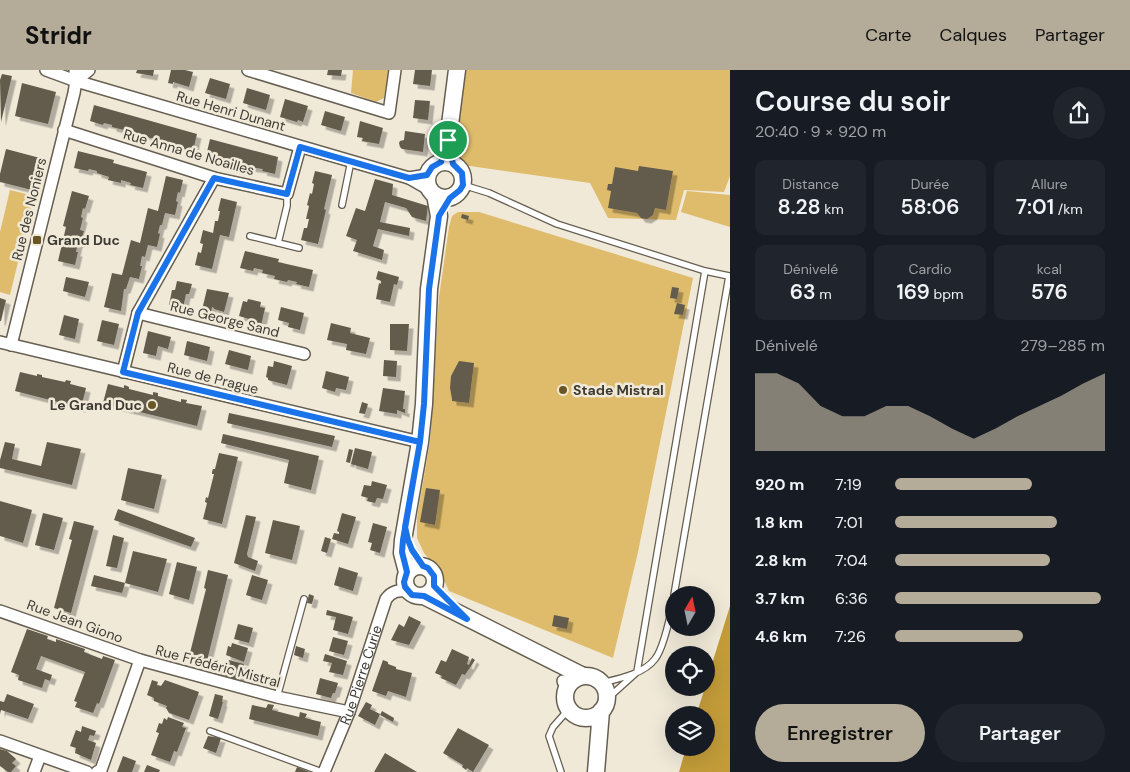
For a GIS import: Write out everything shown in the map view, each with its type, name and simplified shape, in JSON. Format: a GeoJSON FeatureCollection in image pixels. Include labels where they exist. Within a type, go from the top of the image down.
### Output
{"type":"FeatureCollection","features":[{"type":"Feature","properties":{"kind":"street","name":"Rue Henri Dunant"},"geometry":{"type":"LineString","coordinates":[[46,70],[76,75],[300,147],[409,178],[436,190]]}},
{"type":"Feature","properties":{"kind":"street"},"geometry":{"type":"LineString","coordinates":[[76,75],[89,70]]}},
{"type":"Feature","properties":{"kind":"street"},"geometry":{"type":"LineString","coordinates":[[248,70],[389,113],[395,70]]}},
{"type":"Feature","properties":{"kind":"street"},"geometry":{"type":"LineString","coordinates":[[447,163],[457,70]]}},
{"type":"Feature","properties":{"kind":"street","name":"Rue des Noniers"},"geometry":{"type":"LineString","coordinates":[[6,344],[64,130],[76,75]]}},
{"type":"Feature","properties":{"kind":"street","name":"Rue Anna de Noailles"},"geometry":{"type":"LineString","coordinates":[[64,130],[214,178],[287,194]]}},
{"type":"Feature","properties":{"kind":"street"},"geometry":{"type":"LineString","coordinates":[[287,194],[300,147]]}},
{"type":"Feature","properties":{"kind":"street"},"geometry":{"type":"LineString","coordinates":[[407,572],[402,552],[420,442],[424,404],[429,289],[439,216],[432,167],[447,163],[462,173],[463,185],[460,190],[436,190]]}},
{"type":"Feature","properties":{"kind":"street"},"geometry":{"type":"LineString","coordinates":[[123,372],[138,313],[214,178]]}},
{"type":"Feature","properties":{"kind":"street","name":"Rue George Sand"},"geometry":{"type":"LineString","coordinates":[[138,313],[304,354]]}},
{"type":"Feature","properties":{"kind":"street","name":"Rue de Prague"},"geometry":{"type":"LineString","coordinates":[[6,344],[420,442]]}},
{"type":"Feature","properties":{"kind":"street"},"geometry":{"type":"LineString","coordinates":[[405,527],[408,540],[423,566]]}},
{"type":"Feature","properties":{"kind":"street"},"geometry":{"type":"LineString","coordinates":[[423,566],[428,568],[434,576],[429,591],[418,597],[408,591],[404,582],[407,572],[411,568],[423,566]]}},
{"type":"Feature","properties":{"kind":"street","name":"Rue Pierre Curie"},"geometry":{"type":"LineString","coordinates":[[323,772],[349,712],[386,599],[395,592],[408,591]]}},
{"type":"Feature","properties":{"kind":"street"},"geometry":{"type":"LineString","coordinates":[[429,591],[467,619],[505,636],[583,676],[591,677],[601,682],[606,692],[597,751],[596,772]]}},
{"type":"Feature","properties":{"kind":"street","name":"Rue Jean Giono"},"geometry":{"type":"LineString","coordinates":[[0,611],[140,660]]}},
{"type":"Feature","properties":{"kind":"street"},"geometry":{"type":"LineString","coordinates":[[546,657],[565,685],[566,703],[576,713],[597,751]]}},
{"type":"Feature","properties":{"kind":"street","name":"Rue Frédéric Mistral"},"geometry":{"type":"LineString","coordinates":[[97,772],[101,770],[108,752],[140,660],[278,697],[349,712]]}},
{"type":"Feature","properties":{"kind":"street"},"geometry":{"type":"LineString","coordinates":[[565,685],[583,676]]}},
{"type":"Feature","properties":{"kind":"street"},"geometry":{"type":"LineString","coordinates":[[576,713],[596,715],[604,705]]}},
{"type":"Feature","properties":{"kind":"street"},"geometry":{"type":"LineString","coordinates":[[0,741],[87,772]]}},
{"type":"Feature","properties":{"kind":"street"},"geometry":{"type":"LineString","coordinates":[[34,772],[40,756]]}},
{"type":"Feature","properties":{"kind":"lane"},"geometry":{"type":"LineString","coordinates":[[342,205],[351,161]]}},
{"type":"Feature","properties":{"kind":"lane"},"geometry":{"type":"LineString","coordinates":[[463,185],[489,193],[558,224],[705,272],[729,276],[676,586]]}},
{"type":"Feature","properties":{"kind":"lane"},"geometry":{"type":"LineString","coordinates":[[278,243],[287,206],[287,194]]}},
{"type":"Feature","properties":{"kind":"lane"},"geometry":{"type":"LineString","coordinates":[[250,236],[298,248]]}},
{"type":"Feature","properties":{"kind":"lane"},"geometry":{"type":"LineString","coordinates":[[637,672],[705,272]]}},
{"type":"Feature","properties":{"kind":"lane"},"geometry":{"type":"LineString","coordinates":[[278,697],[304,599]]}},
{"type":"Feature","properties":{"kind":"lane"},"geometry":{"type":"LineString","coordinates":[[604,705],[637,672],[655,660],[660,651],[665,632]]}},
{"type":"Feature","properties":{"kind":"lane"},"geometry":{"type":"LineString","coordinates":[[601,682],[615,680],[637,672]]}},
{"type":"Feature","properties":{"kind":"lane"},"geometry":{"type":"LineString","coordinates":[[562,772],[550,736],[553,727],[576,713]]}},
{"type":"Feature","properties":{"kind":"lane"},"geometry":{"type":"LineString","coordinates":[[210,731],[323,772]]}},
{"type":"Feature","properties":{"kind":"shaded area"},"geometry":{"type":"Polygon","coordinates":[[[353,70],[388,70],[384,98],[376,102],[351,93],[353,70]]]}},
{"type":"Feature","properties":{"kind":"shaded area"},"geometry":{"type":"Polygon","coordinates":[[[465,70],[730,70],[730,176],[724,192],[684,190],[676,220],[608,218],[590,183],[463,165],[454,146],[465,70]]]}},
{"type":"Feature","properties":{"kind":"shaded area"},"geometry":{"type":"Polygon","coordinates":[[[10,190],[34,196],[10,295],[0,292],[0,232],[10,190]]]}},
{"type":"Feature","properties":{"kind":"shaded area"},"geometry":{"type":"Polygon","coordinates":[[[687,191],[730,195],[730,227],[681,212],[687,191]]]}},
{"type":"Feature","properties":{"kind":"shaded area"},"geometry":{"type":"Polygon","coordinates":[[[458,212],[479,212],[693,278],[638,552],[613,658],[449,591],[440,572],[424,553],[417,538],[417,518],[430,441],[439,297],[449,227],[452,216],[458,212]]]}},
{"type":"Feature","properties":{"kind":"shaded area"},"geometry":{"type":"Polygon","coordinates":[[[730,606],[730,772],[679,772],[684,756],[715,756],[715,706],[699,706],[702,696],[715,696],[715,654],[730,606]]]}},
{"type":"Feature","properties":{"kind":"building"},"geometry":{"type":"Polygon","coordinates":[[[137,70],[154,70],[153,76],[136,73],[137,70]]]}},
{"type":"Feature","properties":{"kind":"building"},"geometry":{"type":"Polygon","coordinates":[[[171,70],[193,72],[189,87],[173,82],[173,84],[168,83],[171,70]]]}},
{"type":"Feature","properties":{"kind":"building"},"geometry":{"type":"Polygon","coordinates":[[[328,70],[342,70],[341,76],[327,75],[328,70]]]}},
{"type":"Feature","properties":{"kind":"building"},"geometry":{"type":"Polygon","coordinates":[[[415,70],[432,70],[430,86],[413,84],[415,70]]]}},
{"type":"Feature","properties":{"kind":"building"},"geometry":{"type":"Polygon","coordinates":[[[2,74],[12,76],[1,122],[0,80],[2,74]]]}},
{"type":"Feature","properties":{"kind":"building"},"geometry":{"type":"Polygon","coordinates":[[[210,78],[230,84],[226,99],[205,93],[210,78]]]}},
{"type":"Feature","properties":{"kind":"building"},"geometry":{"type":"Polygon","coordinates":[[[22,83],[56,92],[48,124],[15,116],[22,83]]]}},
{"type":"Feature","properties":{"kind":"building"},"geometry":{"type":"Polygon","coordinates":[[[247,88],[270,95],[266,110],[243,103],[247,88]]]}},
{"type":"Feature","properties":{"kind":"building"},"geometry":{"type":"Polygon","coordinates":[[[285,99],[308,106],[303,122],[280,117],[285,99]]]}},
{"type":"Feature","properties":{"kind":"building"},"geometry":{"type":"Polygon","coordinates":[[[415,100],[430,101],[428,120],[413,118],[415,100]]]}},
{"type":"Feature","properties":{"kind":"building"},"geometry":{"type":"Polygon","coordinates":[[[94,105],[197,134],[193,151],[180,148],[181,145],[158,142],[159,140],[146,137],[147,135],[124,132],[124,130],[112,127],[112,125],[104,123],[103,125],[90,121],[94,105]]]}},
{"type":"Feature","properties":{"kind":"building"},"geometry":{"type":"Polygon","coordinates":[[[325,111],[345,117],[341,131],[321,125],[325,111]]]}},
{"type":"Feature","properties":{"kind":"building"},"geometry":{"type":"Polygon","coordinates":[[[360,121],[383,128],[379,144],[362,141],[363,138],[357,137],[360,121]]]}},
{"type":"Feature","properties":{"kind":"building"},"geometry":{"type":"Polygon","coordinates":[[[405,131],[425,134],[423,152],[402,149],[400,147],[399,143],[404,140],[405,131]]]}},
{"type":"Feature","properties":{"kind":"building"},"geometry":{"type":"Polygon","coordinates":[[[210,139],[278,157],[275,174],[262,171],[263,169],[240,166],[240,164],[228,161],[228,159],[206,156],[210,139]]]}},
{"type":"Feature","properties":{"kind":"building"},"geometry":{"type":"Polygon","coordinates":[[[6,149],[40,158],[32,190],[0,182],[6,149]]]}},
{"type":"Feature","properties":{"kind":"building"},"geometry":{"type":"Polygon","coordinates":[[[78,151],[114,160],[113,163],[147,172],[143,188],[130,185],[131,183],[121,180],[121,183],[108,180],[109,177],[97,173],[97,171],[74,168],[78,151]]]}},
{"type":"Feature","properties":{"kind":"building"},"geometry":{"type":"Polygon","coordinates":[[[639,166],[673,171],[666,210],[655,208],[653,215],[647,219],[641,218],[637,213],[608,208],[611,191],[607,190],[608,184],[612,184],[615,167],[638,171],[639,166]]]}},
{"type":"Feature","properties":{"kind":"building"},"geometry":{"type":"Polygon","coordinates":[[[315,171],[332,175],[318,244],[301,240],[309,219],[306,219],[309,206],[307,205],[310,193],[312,194],[315,171]]]}},
{"type":"Feature","properties":{"kind":"building"},"geometry":{"type":"Polygon","coordinates":[[[166,176],[183,180],[180,193],[178,192],[175,215],[165,213],[158,233],[160,234],[157,247],[148,245],[145,257],[142,256],[139,279],[130,277],[126,289],[124,289],[121,311],[104,307],[112,273],[122,275],[131,240],[140,243],[148,208],[158,211],[166,176]]]}},
{"type":"Feature","properties":{"kind":"building"},"geometry":{"type":"Polygon","coordinates":[[[375,179],[393,184],[392,195],[428,206],[426,221],[412,217],[406,208],[385,202],[380,222],[410,228],[409,236],[378,229],[373,246],[384,250],[382,260],[353,251],[357,240],[346,236],[356,208],[365,211],[375,179]]]}},
{"type":"Feature","properties":{"kind":"building"},"geometry":{"type":"Polygon","coordinates":[[[72,191],[89,196],[81,217],[83,218],[80,230],[84,231],[80,243],[78,243],[75,265],[58,261],[66,227],[63,226],[72,191]]]}},
{"type":"Feature","properties":{"kind":"building"},"geometry":{"type":"Polygon","coordinates":[[[221,198],[237,202],[229,237],[220,235],[212,269],[195,265],[198,252],[201,253],[203,244],[200,243],[203,230],[213,233],[215,221],[218,221],[221,198]]]}},
{"type":"Feature","properties":{"kind":"building"},"geometry":{"type":"Polygon","coordinates":[[[462,214],[469,216],[468,220],[461,218],[462,214]]]}},
{"type":"Feature","properties":{"kind":"building"},"geometry":{"type":"Polygon","coordinates":[[[245,251],[279,259],[278,262],[313,270],[309,287],[296,284],[297,282],[274,279],[275,276],[262,273],[263,270],[254,268],[253,271],[240,268],[245,251]]]}},
{"type":"Feature","properties":{"kind":"building"},"geometry":{"type":"Polygon","coordinates":[[[378,271],[399,277],[397,285],[394,284],[390,302],[376,299],[379,283],[381,284],[381,281],[376,279],[378,271]]]}},
{"type":"Feature","properties":{"kind":"building"},"geometry":{"type":"Polygon","coordinates":[[[66,277],[89,282],[85,297],[63,291],[66,277]]]}},
{"type":"Feature","properties":{"kind":"building"},"geometry":{"type":"Polygon","coordinates":[[[177,281],[192,284],[189,294],[186,294],[183,308],[169,305],[172,290],[175,290],[177,281]]]}},
{"type":"Feature","properties":{"kind":"building"},"geometry":{"type":"Polygon","coordinates":[[[672,287],[679,288],[677,299],[670,298],[672,287]]]}},
{"type":"Feature","properties":{"kind":"building"},"geometry":{"type":"Polygon","coordinates":[[[207,289],[229,293],[224,312],[212,307],[211,312],[202,310],[207,289]]]}},
{"type":"Feature","properties":{"kind":"building"},"geometry":{"type":"Polygon","coordinates":[[[0,298],[6,300],[1,321],[0,321],[0,298]]]}},
{"type":"Feature","properties":{"kind":"building"},"geometry":{"type":"Polygon","coordinates":[[[248,299],[261,302],[260,307],[265,308],[261,326],[252,324],[252,320],[239,316],[243,301],[247,302],[248,299]]]}},
{"type":"Feature","properties":{"kind":"building"},"geometry":{"type":"Polygon","coordinates":[[[677,303],[685,305],[683,315],[674,314],[677,303]]]}},
{"type":"Feature","properties":{"kind":"building"},"geometry":{"type":"Polygon","coordinates":[[[281,307],[304,313],[300,330],[288,327],[289,323],[278,320],[281,307]]]}},
{"type":"Feature","properties":{"kind":"building"},"geometry":{"type":"Polygon","coordinates":[[[64,315],[79,319],[75,339],[59,335],[64,315]]]}},
{"type":"Feature","properties":{"kind":"building"},"geometry":{"type":"Polygon","coordinates":[[[102,320],[119,324],[114,345],[97,341],[102,320]]]}},
{"type":"Feature","properties":{"kind":"building"},"geometry":{"type":"Polygon","coordinates":[[[331,323],[351,328],[350,333],[370,338],[366,354],[346,350],[347,344],[327,340],[331,323]]]}},
{"type":"Feature","properties":{"kind":"building"},"geometry":{"type":"Polygon","coordinates":[[[390,324],[409,324],[407,351],[390,350],[390,324]]]}},
{"type":"Feature","properties":{"kind":"building"},"geometry":{"type":"Polygon","coordinates":[[[148,331],[171,337],[168,349],[158,346],[156,356],[143,353],[148,331]]]}},
{"type":"Feature","properties":{"kind":"building"},"geometry":{"type":"Polygon","coordinates":[[[187,341],[210,347],[207,361],[184,355],[187,341]]]}},
{"type":"Feature","properties":{"kind":"building"},"geometry":{"type":"Polygon","coordinates":[[[229,350],[251,356],[248,370],[225,364],[229,350]]]}},
{"type":"Feature","properties":{"kind":"building"},"geometry":{"type":"Polygon","coordinates":[[[384,360],[397,361],[396,377],[383,376],[384,360]]]}},
{"type":"Feature","properties":{"kind":"building"},"geometry":{"type":"Polygon","coordinates":[[[274,361],[292,366],[287,385],[268,380],[266,377],[268,366],[273,367],[274,361]]]}},
{"type":"Feature","properties":{"kind":"building"},"geometry":{"type":"Polygon","coordinates":[[[459,361],[474,363],[469,403],[452,401],[451,376],[459,361]]]}},
{"type":"Feature","properties":{"kind":"building"},"geometry":{"type":"Polygon","coordinates":[[[326,371],[349,377],[346,390],[336,388],[335,392],[322,388],[326,371]]]}},
{"type":"Feature","properties":{"kind":"building","name":"Le Grand Duc"},"geometry":{"type":"Polygon","coordinates":[[[20,372],[37,376],[37,374],[42,375],[42,377],[65,382],[66,380],[71,381],[70,384],[86,388],[81,408],[15,391],[20,372]]]}},
{"type":"Feature","properties":{"kind":"building","name":"Le Grand Duc"},"geometry":{"type":"Polygon","coordinates":[[[108,384],[124,388],[124,385],[129,387],[129,389],[153,395],[153,392],[158,393],[158,396],[181,402],[181,399],[187,400],[186,403],[202,406],[197,426],[103,403],[108,384]]]}},
{"type":"Feature","properties":{"kind":"building"},"geometry":{"type":"Polygon","coordinates":[[[383,388],[405,391],[403,409],[405,409],[405,413],[397,410],[397,414],[379,411],[383,388]]]}},
{"type":"Feature","properties":{"kind":"building"},"geometry":{"type":"Polygon","coordinates":[[[362,402],[368,404],[365,414],[359,413],[362,402]]]}},
{"type":"Feature","properties":{"kind":"building"},"geometry":{"type":"Polygon","coordinates":[[[229,413],[335,436],[332,447],[227,423],[229,413]]]}},
{"type":"Feature","properties":{"kind":"building"},"geometry":{"type":"Polygon","coordinates":[[[223,434],[319,456],[311,490],[284,483],[289,460],[221,443],[223,434]]]}},
{"type":"Feature","properties":{"kind":"building","name":"Le Grand Duc"},"geometry":{"type":"Polygon","coordinates":[[[5,442],[15,444],[12,459],[41,466],[47,442],[81,449],[72,485],[0,468],[0,460],[5,442]]]}},
{"type":"Feature","properties":{"kind":"building"},"geometry":{"type":"Polygon","coordinates":[[[355,448],[372,452],[368,469],[351,464],[355,448]]]}},
{"type":"Feature","properties":{"kind":"building"},"geometry":{"type":"Polygon","coordinates":[[[349,449],[353,450],[350,463],[346,462],[349,449]]]}},
{"type":"Feature","properties":{"kind":"building"},"geometry":{"type":"Polygon","coordinates":[[[219,453],[238,457],[222,524],[203,519],[207,503],[205,502],[206,497],[208,498],[214,474],[212,472],[215,469],[219,453]]]}},
{"type":"Feature","properties":{"kind":"building"},"geometry":{"type":"Polygon","coordinates":[[[128,468],[162,475],[154,509],[121,500],[128,468]]]}},
{"type":"Feature","properties":{"kind":"building"},"geometry":{"type":"Polygon","coordinates":[[[372,481],[387,485],[383,499],[377,498],[375,503],[367,501],[368,498],[361,496],[364,485],[371,486],[372,481]]]}},
{"type":"Feature","properties":{"kind":"building"},"geometry":{"type":"Polygon","coordinates":[[[426,488],[440,490],[435,525],[420,522],[426,488]]]}},
{"type":"Feature","properties":{"kind":"building"},"geometry":{"type":"Polygon","coordinates":[[[0,501],[32,510],[23,543],[0,536],[0,501]]]}},
{"type":"Feature","properties":{"kind":"building"},"geometry":{"type":"Polygon","coordinates":[[[118,509],[195,538],[191,547],[114,520],[118,509]]]}},
{"type":"Feature","properties":{"kind":"building"},"geometry":{"type":"Polygon","coordinates":[[[43,513],[63,518],[54,550],[35,545],[43,513]]]}},
{"type":"Feature","properties":{"kind":"building"},"geometry":{"type":"Polygon","coordinates":[[[342,513],[356,517],[348,544],[332,539],[334,533],[339,534],[337,531],[342,513]]]}},
{"type":"Feature","properties":{"kind":"building"},"geometry":{"type":"Polygon","coordinates":[[[246,515],[256,517],[247,554],[248,557],[258,561],[255,571],[234,563],[246,515]]]}},
{"type":"Feature","properties":{"kind":"building"},"geometry":{"type":"Polygon","coordinates":[[[273,520],[300,526],[292,560],[265,553],[273,520]]]}},
{"type":"Feature","properties":{"kind":"building"},"geometry":{"type":"Polygon","coordinates":[[[74,521],[94,526],[71,613],[54,608],[72,540],[69,539],[74,521]]]}},
{"type":"Feature","properties":{"kind":"building"},"geometry":{"type":"Polygon","coordinates":[[[373,523],[387,527],[380,553],[370,550],[372,543],[368,542],[373,523]]]}},
{"type":"Feature","properties":{"kind":"building"},"geometry":{"type":"Polygon","coordinates":[[[113,535],[124,538],[117,568],[106,566],[113,535]]]}},
{"type":"Feature","properties":{"kind":"building"},"geometry":{"type":"Polygon","coordinates":[[[325,537],[331,539],[327,553],[321,551],[325,537]]]}},
{"type":"Feature","properties":{"kind":"building"},"geometry":{"type":"Polygon","coordinates":[[[133,551],[167,559],[158,592],[125,583],[133,551]]]}},
{"type":"Feature","properties":{"kind":"building"},"geometry":{"type":"Polygon","coordinates":[[[177,562],[197,567],[189,600],[169,594],[177,562]]]}},
{"type":"Feature","properties":{"kind":"building"},"geometry":{"type":"Polygon","coordinates":[[[339,567],[358,573],[353,591],[334,585],[339,567]]]}},
{"type":"Feature","properties":{"kind":"building"},"geometry":{"type":"Polygon","coordinates":[[[208,570],[228,575],[207,661],[189,657],[206,589],[204,588],[208,570]]]}},
{"type":"Feature","properties":{"kind":"building"},"geometry":{"type":"Polygon","coordinates":[[[94,575],[125,583],[122,593],[91,586],[94,575]]]}},
{"type":"Feature","properties":{"kind":"building"},"geometry":{"type":"Polygon","coordinates":[[[252,575],[268,580],[262,600],[246,595],[252,575]]]}},
{"type":"Feature","properties":{"kind":"building"},"geometry":{"type":"Polygon","coordinates":[[[309,594],[314,596],[312,604],[307,603],[309,594]]]}},
{"type":"Feature","properties":{"kind":"building"},"geometry":{"type":"Polygon","coordinates":[[[327,610],[353,617],[348,634],[333,630],[336,617],[326,615],[327,610]]]}},
{"type":"Feature","properties":{"kind":"building"},"geometry":{"type":"Polygon","coordinates":[[[554,615],[569,618],[567,629],[552,626],[554,615]]]}},
{"type":"Feature","properties":{"kind":"building"},"geometry":{"type":"Polygon","coordinates":[[[409,616],[421,622],[409,645],[391,640],[399,624],[404,627],[409,616]]]}},
{"type":"Feature","properties":{"kind":"building"},"geometry":{"type":"Polygon","coordinates":[[[238,624],[253,628],[249,643],[234,639],[238,624]]]}},
{"type":"Feature","properties":{"kind":"building"},"geometry":{"type":"Polygon","coordinates":[[[27,629],[48,636],[47,639],[56,642],[56,639],[85,649],[84,652],[102,659],[103,656],[115,660],[99,704],[97,703],[93,713],[75,707],[77,702],[74,701],[85,672],[41,656],[36,669],[52,675],[50,681],[45,679],[42,688],[18,680],[19,675],[11,672],[27,629]]]}},
{"type":"Feature","properties":{"kind":"building"},"geometry":{"type":"Polygon","coordinates":[[[333,637],[348,641],[344,655],[329,651],[333,637]]]}},
{"type":"Feature","properties":{"kind":"building"},"geometry":{"type":"Polygon","coordinates":[[[232,643],[248,648],[244,662],[226,655],[228,646],[231,647],[232,643]]]}},
{"type":"Feature","properties":{"kind":"building"},"geometry":{"type":"Polygon","coordinates":[[[296,646],[305,649],[303,658],[294,655],[296,646]]]}},
{"type":"Feature","properties":{"kind":"building"},"geometry":{"type":"Polygon","coordinates":[[[452,649],[469,657],[467,664],[469,665],[472,658],[475,660],[465,675],[462,674],[456,685],[435,673],[441,660],[446,662],[452,649]]]}},
{"type":"Feature","properties":{"kind":"building"},"geometry":{"type":"Polygon","coordinates":[[[325,654],[347,661],[343,675],[329,672],[332,663],[323,661],[325,654]]]}},
{"type":"Feature","properties":{"kind":"building"},"geometry":{"type":"Polygon","coordinates":[[[229,660],[244,664],[239,681],[221,676],[223,667],[227,668],[229,660]]]}},
{"type":"Feature","properties":{"kind":"building"},"geometry":{"type":"Polygon","coordinates":[[[383,660],[396,667],[396,669],[412,673],[406,697],[388,691],[386,696],[372,691],[383,660]]]}},
{"type":"Feature","properties":{"kind":"building"},"geometry":{"type":"Polygon","coordinates":[[[320,678],[338,683],[335,693],[333,693],[331,698],[316,694],[320,678]]]}},
{"type":"Feature","properties":{"kind":"building"},"geometry":{"type":"Polygon","coordinates":[[[152,680],[158,682],[157,685],[161,686],[165,680],[199,692],[189,720],[169,713],[166,708],[167,706],[154,701],[154,698],[147,695],[152,680]]]}},
{"type":"Feature","properties":{"kind":"building"},"geometry":{"type":"Polygon","coordinates":[[[7,694],[34,704],[28,719],[1,710],[0,714],[0,701],[4,702],[7,694]]]}},
{"type":"Feature","properties":{"kind":"building"},"geometry":{"type":"Polygon","coordinates":[[[215,694],[223,696],[218,719],[209,716],[215,694]]]}},
{"type":"Feature","properties":{"kind":"building"},"geometry":{"type":"Polygon","coordinates":[[[366,702],[372,705],[370,709],[380,714],[375,725],[358,716],[366,702]]]}},
{"type":"Feature","properties":{"kind":"building"},"geometry":{"type":"Polygon","coordinates":[[[268,704],[274,705],[272,710],[299,717],[300,712],[307,714],[305,718],[321,722],[318,736],[249,719],[252,705],[266,708],[268,704]]]}},
{"type":"Feature","properties":{"kind":"building"},"geometry":{"type":"Polygon","coordinates":[[[382,711],[394,718],[393,722],[380,715],[382,711]]]}},
{"type":"Feature","properties":{"kind":"building"},"geometry":{"type":"Polygon","coordinates":[[[168,717],[184,723],[182,727],[186,728],[177,752],[174,751],[170,762],[151,755],[159,733],[156,732],[159,723],[162,724],[164,718],[167,720],[168,717]]]}},
{"type":"Feature","properties":{"kind":"building"},"geometry":{"type":"Polygon","coordinates":[[[82,726],[96,731],[94,736],[90,735],[88,740],[96,743],[91,760],[75,753],[76,748],[70,746],[76,730],[81,732],[82,726]]]}},
{"type":"Feature","properties":{"kind":"building"},"geometry":{"type":"Polygon","coordinates":[[[458,728],[489,745],[473,772],[467,768],[466,770],[462,767],[463,765],[443,753],[458,728]]]}},
{"type":"Feature","properties":{"kind":"building"},"geometry":{"type":"Polygon","coordinates":[[[208,736],[221,738],[216,753],[203,748],[208,736]]]}},
{"type":"Feature","properties":{"kind":"building"},"geometry":{"type":"Polygon","coordinates":[[[0,749],[7,751],[16,759],[12,763],[16,766],[11,772],[0,766],[0,749]]]}},
{"type":"Feature","properties":{"kind":"building"},"geometry":{"type":"Polygon","coordinates":[[[385,753],[417,772],[374,772],[385,753]]]}},
{"type":"Feature","properties":{"kind":"building"},"geometry":{"type":"Polygon","coordinates":[[[123,756],[136,761],[132,772],[117,772],[123,756]]]}},
{"type":"Feature","properties":{"kind":"building"},"geometry":{"type":"Polygon","coordinates":[[[147,765],[160,770],[159,772],[144,772],[147,765]]]}},
{"type":"Feature","properties":{"kind":"building"},"geometry":{"type":"Polygon","coordinates":[[[297,767],[310,772],[295,772],[297,767]]]}},
{"type":"Feature","properties":{"kind":"place","name":"Grand Duc"},"geometry":{"type":"Point","coordinates":[37,240]}},
{"type":"Feature","properties":{"kind":"place","name":"Stade Mistral"},"geometry":{"type":"Point","coordinates":[563,390]}},
{"type":"Feature","properties":{"kind":"place","name":"Le Grand Duc"},"geometry":{"type":"Point","coordinates":[152,405]}},
{"type":"Feature","properties":{"kind":"route"},"geometry":{"type":"LineString","coordinates":[[448,140],[441,162],[432,167],[427,175],[409,178],[300,147],[287,194],[214,178],[138,313],[123,372],[420,442],[405,527],[408,540],[412,550],[423,566],[428,568],[434,576],[434,586],[467,619],[424,596],[418,597],[408,591],[404,582],[407,572],[402,552],[403,540],[407,511],[420,442],[424,404],[429,289],[439,216],[450,198],[456,195],[463,185],[462,173],[453,164],[448,140]]}}]}
